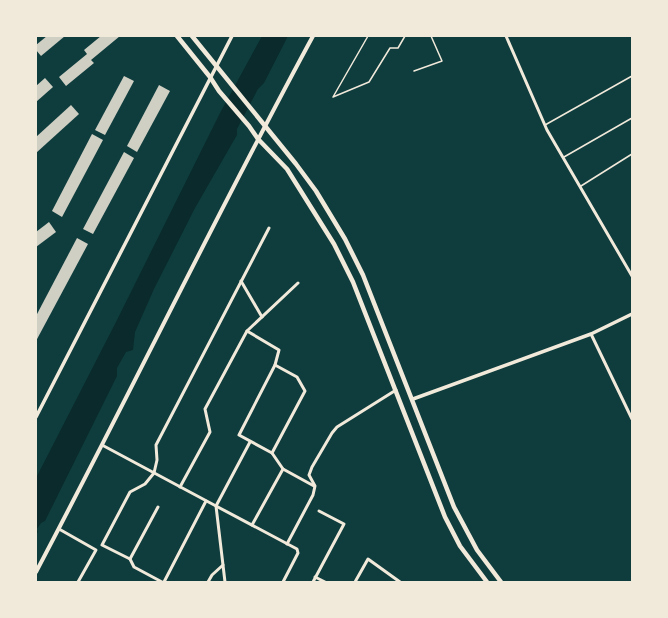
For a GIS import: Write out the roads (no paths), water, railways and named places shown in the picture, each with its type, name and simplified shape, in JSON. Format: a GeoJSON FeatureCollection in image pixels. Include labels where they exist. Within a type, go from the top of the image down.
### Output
{"type":"FeatureCollection","features":[{"type":"Feature","properties":{"kind":"main road"},"geometry":{"type":"LineString","coordinates":[[177,36],[258,139],[286,169],[334,244],[353,282],[445,517],[460,546],[487,582]]}},
{"type":"Feature","properties":{"kind":"main road"},"geometry":{"type":"LineString","coordinates":[[192,36],[296,164],[316,191],[345,239],[363,275],[454,506],[477,550],[501,582]]}},
{"type":"Feature","properties":{"kind":"main road"},"geometry":{"type":"LineString","coordinates":[[36,572],[264,126],[313,36]]}},
{"type":"Feature","properties":{"kind":"street"},"geometry":{"type":"LineString","coordinates":[[36,416],[232,36]]}},
{"type":"Feature","properties":{"kind":"street"},"geometry":{"type":"LineString","coordinates":[[506,36],[545,126],[632,276]]}},
{"type":"Feature","properties":{"kind":"street"},"geometry":{"type":"LineString","coordinates":[[206,501],[163,582],[134,568],[130,559],[102,545],[130,492],[145,484],[154,473],[157,460],[156,445],[269,228]]}},
{"type":"Feature","properties":{"kind":"street"},"geometry":{"type":"LineString","coordinates":[[241,281],[262,317]]}},
{"type":"Feature","properties":{"kind":"street"},"geometry":{"type":"LineString","coordinates":[[180,487],[210,432],[205,409],[247,331],[298,283]]}},
{"type":"Feature","properties":{"kind":"street"},"geometry":{"type":"LineString","coordinates":[[413,399],[591,334],[632,314]]}},
{"type":"Feature","properties":{"kind":"street"},"geometry":{"type":"LineString","coordinates":[[247,331],[279,350],[275,365],[239,435],[272,453],[283,469],[315,486]]}},
{"type":"Feature","properties":{"kind":"street"},"geometry":{"type":"LineString","coordinates":[[591,334],[632,419]]}},
{"type":"Feature","properties":{"kind":"street"},"geometry":{"type":"LineString","coordinates":[[272,453],[305,390],[297,377],[275,365]]}},
{"type":"Feature","properties":{"kind":"street"},"geometry":{"type":"LineString","coordinates":[[287,544],[313,495],[315,486],[309,475],[312,467],[332,433],[342,423],[396,390]]}},
{"type":"Feature","properties":{"kind":"street"},"geometry":{"type":"LineString","coordinates":[[225,582],[216,506],[250,442]]}},
{"type":"Feature","properties":{"kind":"street"},"geometry":{"type":"LineString","coordinates":[[102,445],[297,549],[298,554],[283,582]]}},
{"type":"Feature","properties":{"kind":"street"},"geometry":{"type":"LineString","coordinates":[[252,525],[283,469]]}},
{"type":"Feature","properties":{"kind":"street"},"geometry":{"type":"LineString","coordinates":[[130,559],[158,507]]}},
{"type":"Feature","properties":{"kind":"street"},"geometry":{"type":"LineString","coordinates":[[313,582],[344,524],[319,511]]}},
{"type":"Feature","properties":{"kind":"street"},"geometry":{"type":"LineString","coordinates":[[59,529],[96,550],[78,582]]}},
{"type":"Feature","properties":{"kind":"street"},"geometry":{"type":"LineString","coordinates":[[355,582],[368,558],[400,582]]}},
{"type":"Feature","properties":{"kind":"street"},"geometry":{"type":"LineString","coordinates":[[208,582],[212,575],[223,565]]}},
{"type":"Feature","properties":{"kind":"street"},"geometry":{"type":"LineString","coordinates":[[316,577],[325,582]]}},
{"type":"Feature","properties":{"kind":"lane"},"geometry":{"type":"LineString","coordinates":[[368,36],[333,97],[369,82],[390,48],[398,48],[405,36]]}},
{"type":"Feature","properties":{"kind":"lane"},"geometry":{"type":"LineString","coordinates":[[414,71],[442,61],[431,36]]}},
{"type":"Feature","properties":{"kind":"lane"},"geometry":{"type":"LineString","coordinates":[[545,126],[632,76]]}},
{"type":"Feature","properties":{"kind":"lane"},"geometry":{"type":"LineString","coordinates":[[563,158],[632,118]]}},
{"type":"Feature","properties":{"kind":"lane"},"geometry":{"type":"LineString","coordinates":[[580,186],[632,154]]}},
{"type":"Feature","properties":{"kind":"water"},"geometry":{"type":"Polygon","coordinates":[[[262,36],[288,36],[264,83],[258,89],[237,129],[237,135],[195,208],[154,289],[135,332],[133,350],[126,352],[117,368],[117,376],[45,521],[41,523],[37,529],[38,532],[36,535],[36,478],[116,322],[220,113],[262,36]]]}}]}
